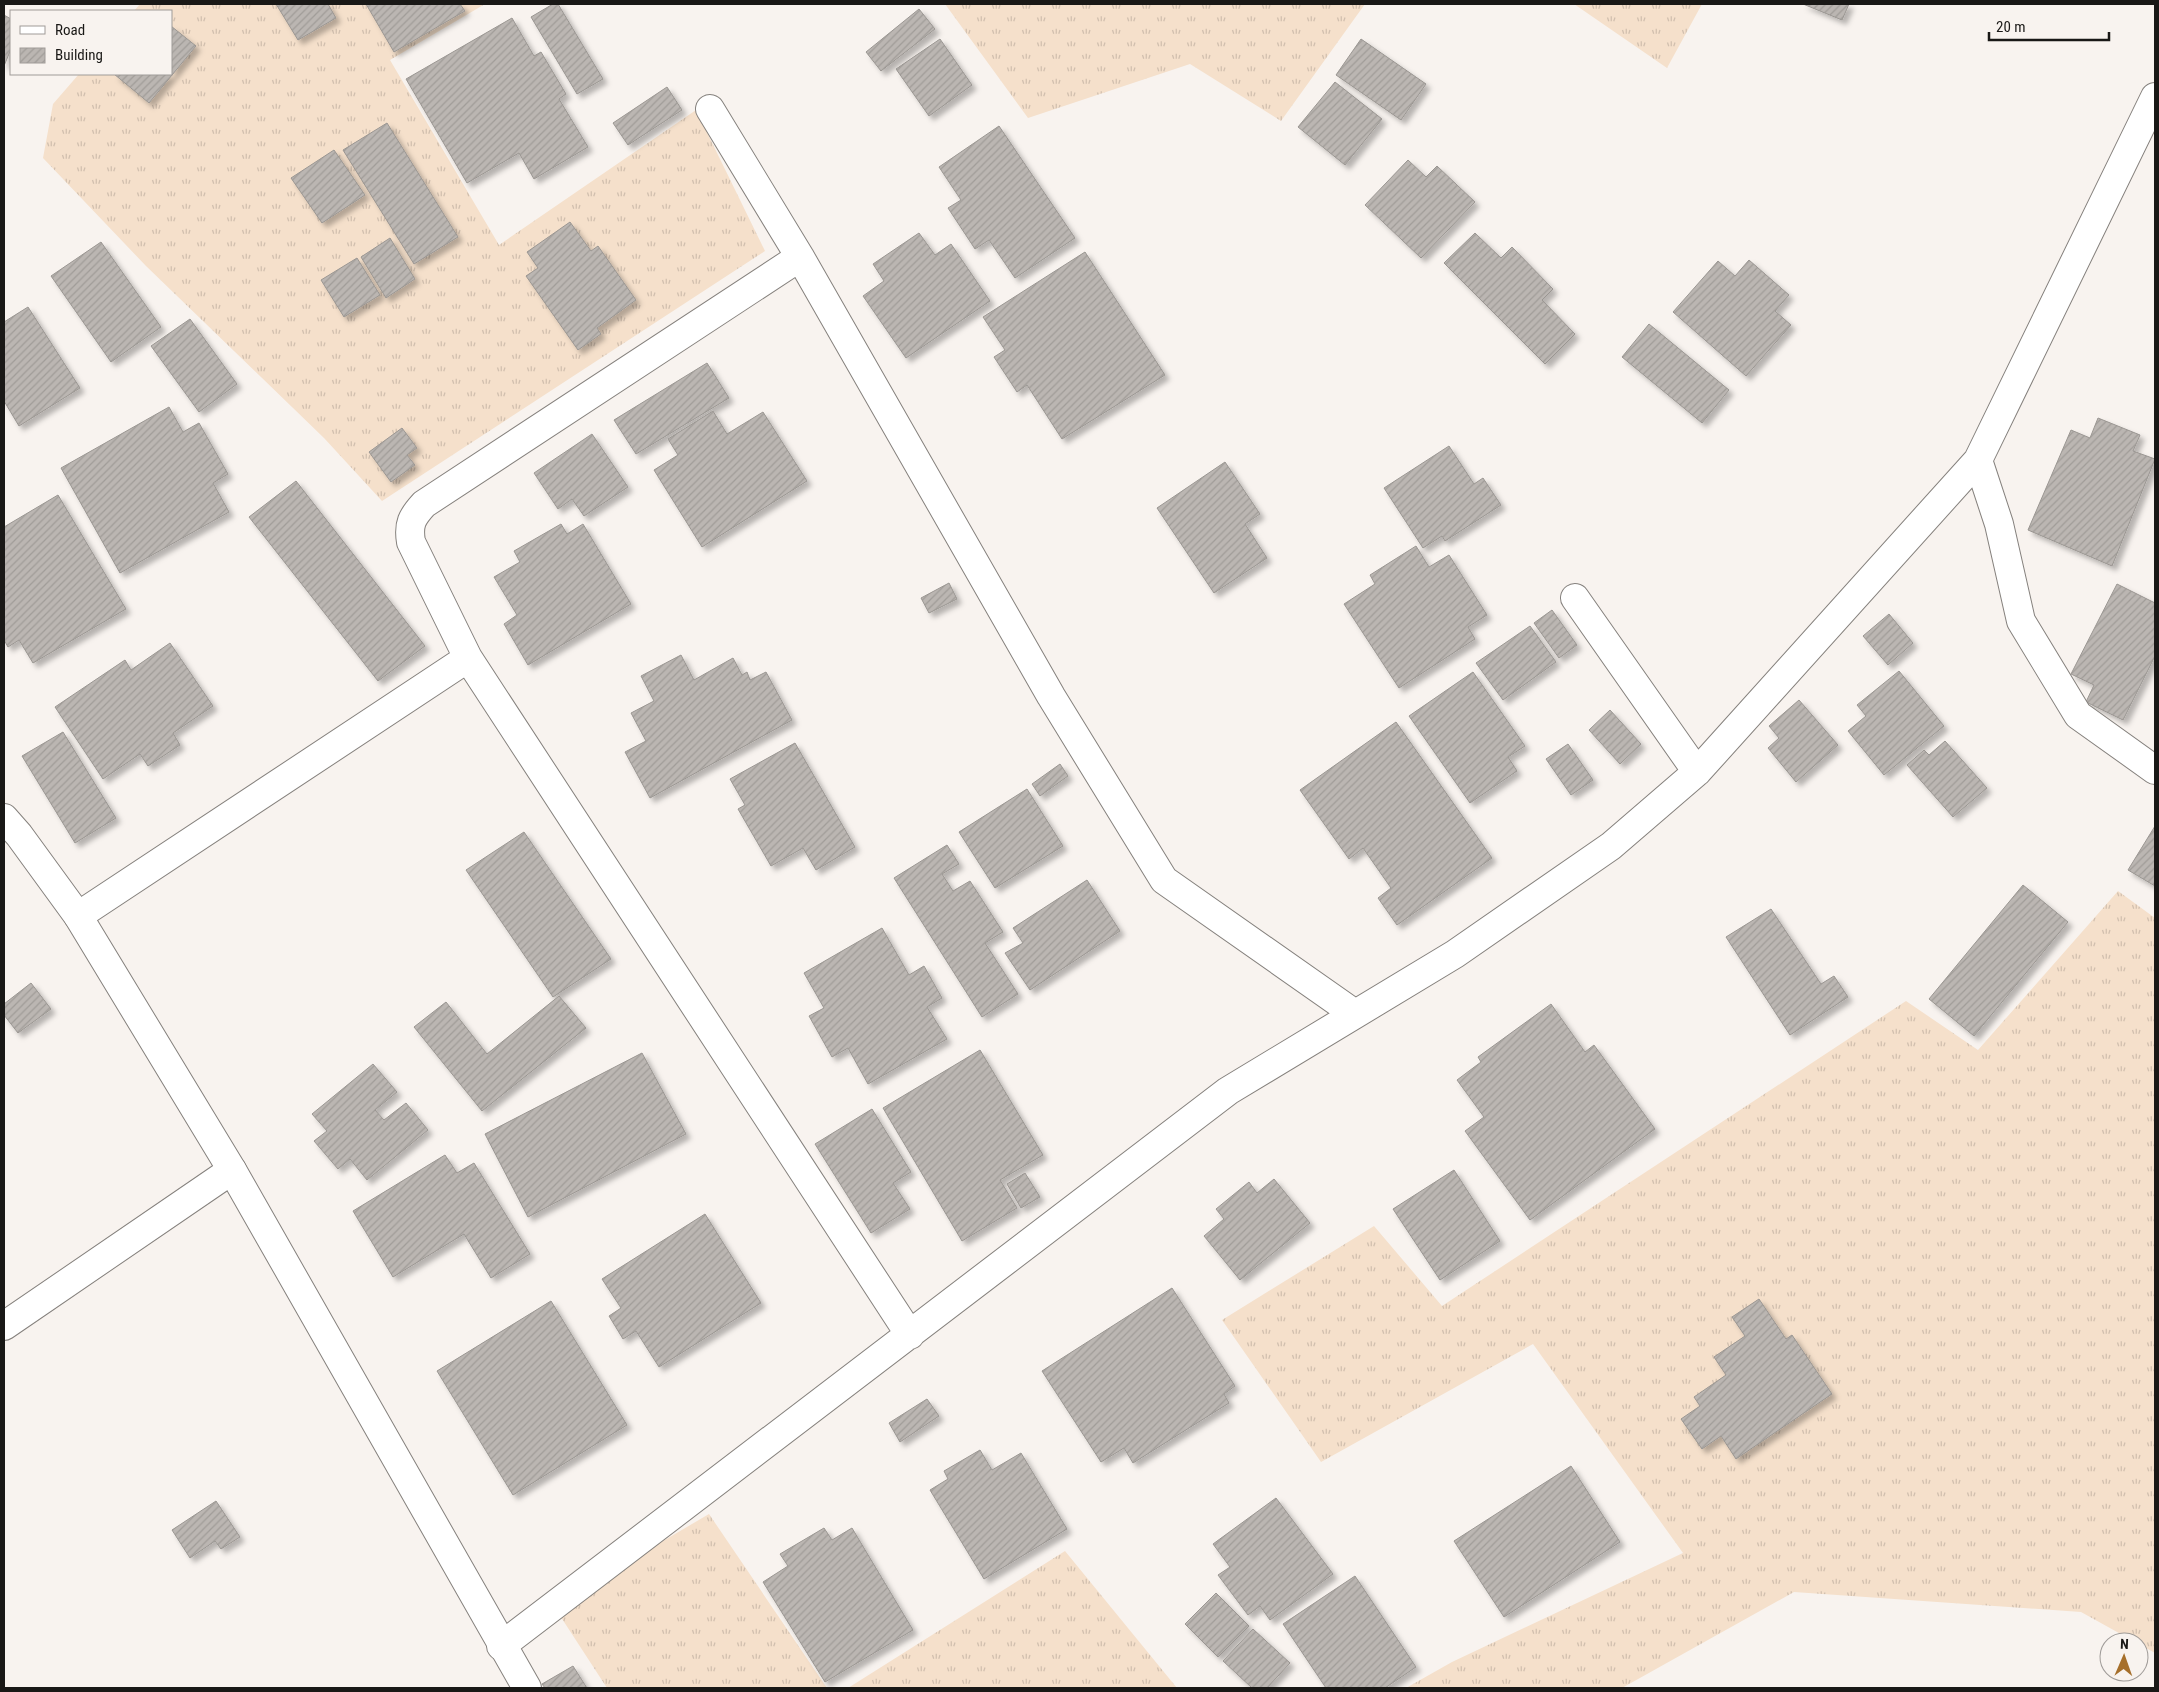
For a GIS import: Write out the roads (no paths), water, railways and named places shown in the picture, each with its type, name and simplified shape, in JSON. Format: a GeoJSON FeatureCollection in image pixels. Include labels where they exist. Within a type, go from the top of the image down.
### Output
{"type":"FeatureCollection","features":[{"type":"Feature","properties":{"kind":"street"},"geometry":{"type":"LineString","coordinates":[[501,1646],[1228,1091],[1455,954],[1611,846],[1697,772],[1978,460],[2155,97]]}},
{"type":"Feature","properties":{"kind":"street"},"geometry":{"type":"LineString","coordinates":[[710,110],[800,257],[1051,696],[1164,880],[1355,1014]]}},
{"type":"Feature","properties":{"kind":"street"},"geometry":{"type":"LineString","coordinates":[[800,257],[424,504],[412,518],[409,528],[411,542],[468,658],[910,1335]]}},
{"type":"Feature","properties":{"kind":"street"},"geometry":{"type":"LineString","coordinates":[[1978,460],[1999,524],[2021,621],[2078,715],[2155,770]]}},
{"type":"Feature","properties":{"kind":"street"},"geometry":{"type":"LineString","coordinates":[[1575,598],[1697,772]]}},
{"type":"Feature","properties":{"kind":"street"},"geometry":{"type":"LineString","coordinates":[[78,916],[468,658]]}},
{"type":"Feature","properties":{"kind":"street"},"geometry":{"type":"LineString","coordinates":[[4,818],[78,916],[232,1170],[429,1514],[501,1646],[527,1688]]}},
{"type":"Feature","properties":{"kind":"street"},"geometry":{"type":"LineString","coordinates":[[4,1326],[232,1170]]}}]}
